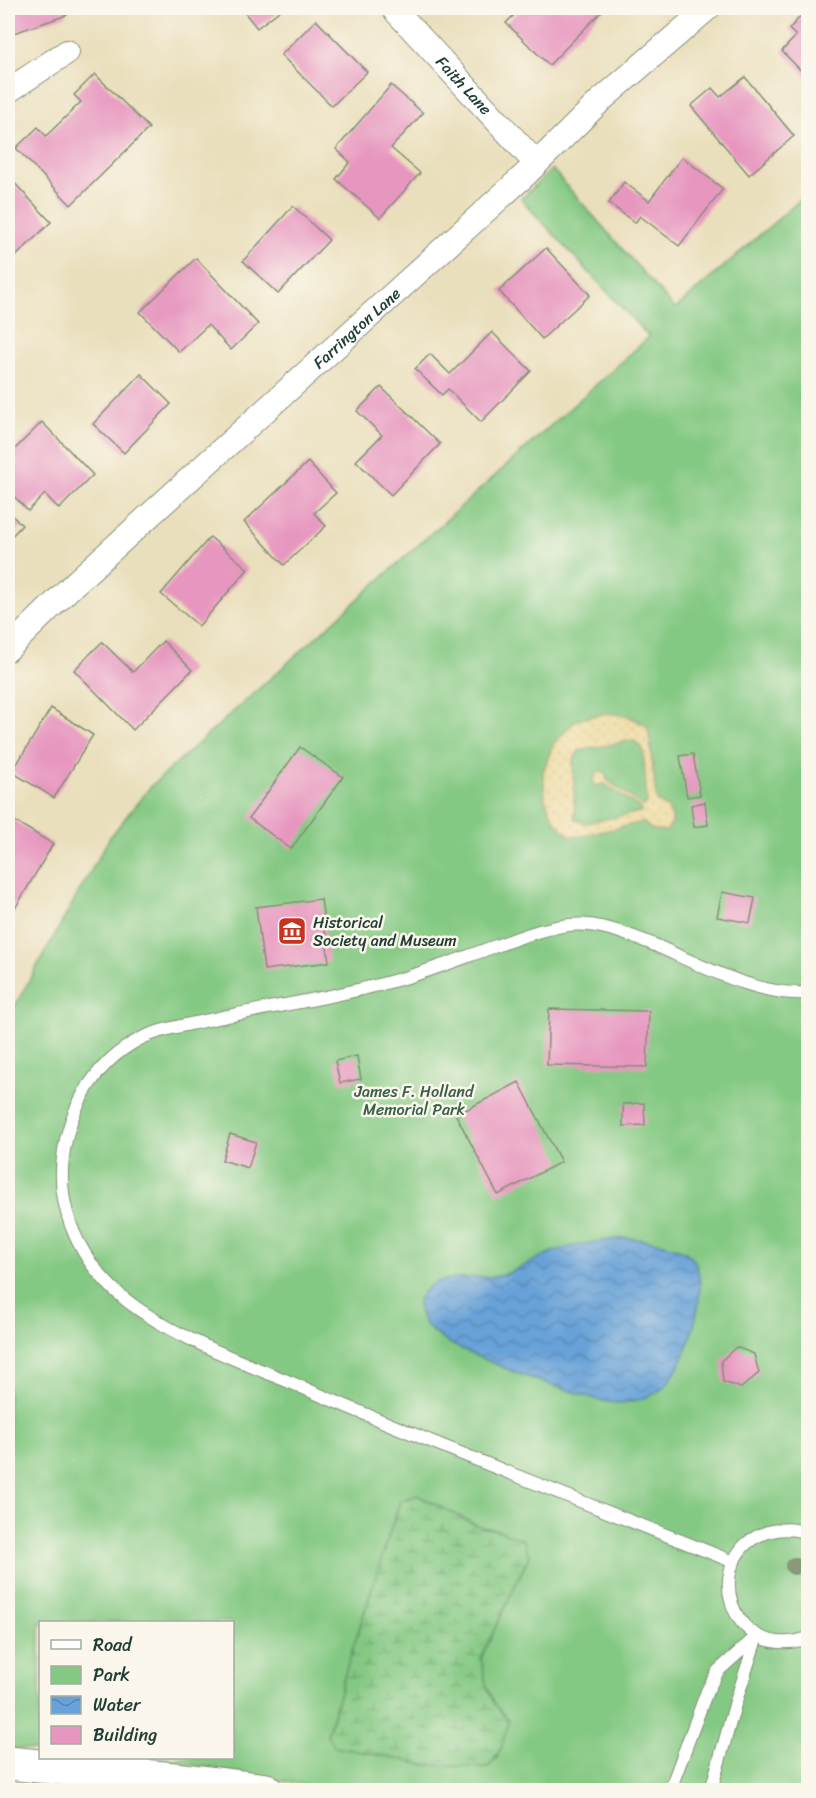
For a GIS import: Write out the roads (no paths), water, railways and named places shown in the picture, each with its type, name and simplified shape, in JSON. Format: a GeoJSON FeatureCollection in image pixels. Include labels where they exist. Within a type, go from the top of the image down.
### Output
{"type":"FeatureCollection","features":[{"type":"Feature","properties":{"kind":"street","name":"Faith Lane"},"geometry":{"type":"LineString","coordinates":[[393,8],[536,163]]}},
{"type":"Feature","properties":{"kind":"street","name":"Farrington Lane"},"geometry":{"type":"LineString","coordinates":[[8,649],[75,584],[536,163],[600,101],[708,8]]}},
{"type":"Feature","properties":{"kind":"street"},"geometry":{"type":"LineString","coordinates":[[8,91],[67,52]]}},
{"type":"Feature","properties":{"kind":"street"},"geometry":{"type":"LineString","coordinates":[[8,1763],[163,1778],[266,1791]]}},
{"type":"Feature","properties":{"kind":"lane"},"geometry":{"type":"LineString","coordinates":[[734,1562],[383,1423],[218,1351],[144,1313],[123,1298],[107,1282],[90,1262],[78,1242],[68,1220],[64,1199],[63,1154],[67,1131],[81,1097],[108,1062],[143,1037],[187,1025],[394,981],[527,934],[551,928],[567,925],[602,927],[643,940],[737,980],[779,991],[808,993]]}},
{"type":"Feature","properties":{"kind":"lane"},"geometry":{"type":"LineString","coordinates":[[808,1534],[800,1530],[780,1529],[761,1534],[745,1546],[734,1562],[729,1578],[729,1595],[735,1611],[744,1625],[757,1636],[775,1642],[794,1643],[808,1638]]}},
{"type":"Feature","properties":{"kind":"lane"},"geometry":{"type":"LineString","coordinates":[[670,1791],[707,1691],[718,1671],[757,1636]]}},
{"type":"Feature","properties":{"kind":"lane"},"geometry":{"type":"LineString","coordinates":[[711,1791],[757,1636]]}},
{"type":"Feature","properties":{"kind":"water"},"geometry":{"type":"Polygon","coordinates":[[[625,1238],[652,1241],[688,1254],[698,1271],[700,1287],[695,1323],[683,1358],[668,1383],[645,1398],[618,1403],[606,1402],[533,1379],[455,1346],[429,1329],[421,1317],[418,1300],[435,1283],[446,1279],[494,1277],[562,1249],[625,1238]]]}},
{"type":"Feature","properties":{"kind":"place","name":"Historical Society and Museum"},"geometry":{"type":"Point","coordinates":[292,931]}},
{"type":"Feature","properties":{"kind":"park label","name":"James F. Holland Memorial Park"},"geometry":{"type":"Point","coordinates":[414,1100]}}]}
